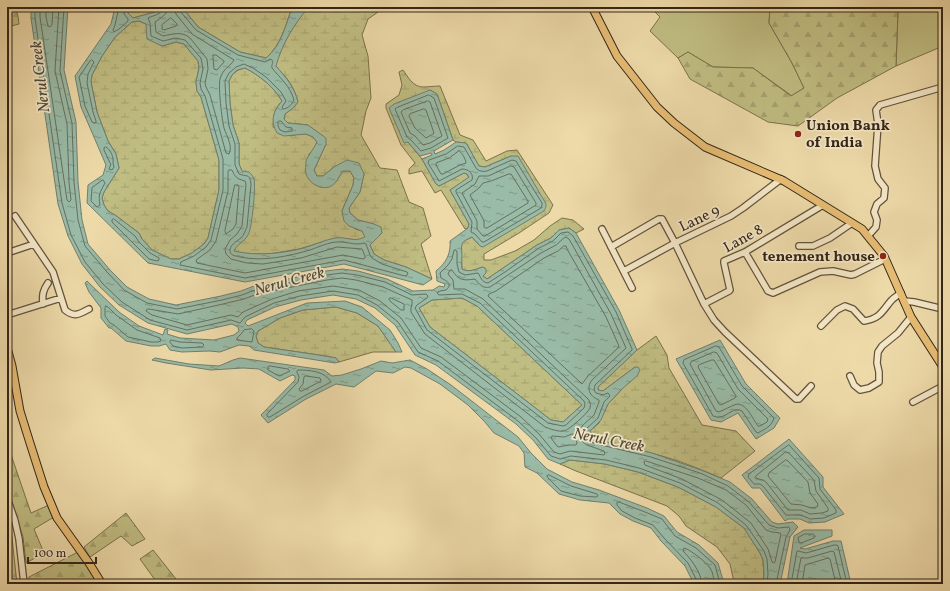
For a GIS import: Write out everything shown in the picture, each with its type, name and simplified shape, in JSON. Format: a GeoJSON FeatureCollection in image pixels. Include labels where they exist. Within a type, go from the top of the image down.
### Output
{"type":"FeatureCollection","features":[{"type":"Feature","properties":{"kind":"main road"},"geometry":{"type":"LineString","coordinates":[[592,7],[617,56],[657,107],[674,123],[705,146],[781,179],[862,229],[884,256],[911,318],[943,367]]}},
{"type":"Feature","properties":{"kind":"main road"},"geometry":{"type":"LineString","coordinates":[[7,348],[20,410],[44,488],[56,518],[89,563],[102,584]]}},
{"type":"Feature","properties":{"kind":"street"},"geometry":{"type":"LineString","coordinates":[[868,236],[876,227],[877,220],[874,212],[877,204],[884,198],[885,188],[878,178],[875,166],[878,124],[876,110],[880,105],[943,87]]}},
{"type":"Feature","properties":{"kind":"street","name":"Lane 9"},"geometry":{"type":"LineString","coordinates":[[624,271],[675,243],[731,216],[781,179]]}},
{"type":"Feature","properties":{"kind":"street","name":"Lane 8"},"geometry":{"type":"LineString","coordinates":[[704,304],[729,291],[730,289],[724,261],[745,252],[823,205]]}},
{"type":"Feature","properties":{"kind":"street"},"geometry":{"type":"LineString","coordinates":[[15,216],[53,272],[65,310],[70,314],[76,315],[89,309]]}},
{"type":"Feature","properties":{"kind":"street"},"geometry":{"type":"LineString","coordinates":[[611,247],[661,218],[664,220],[704,304],[714,320],[796,399],[799,400],[811,386]]}},
{"type":"Feature","properties":{"kind":"street"},"geometry":{"type":"LineString","coordinates":[[799,246],[813,246],[830,238],[852,223]]}},
{"type":"Feature","properties":{"kind":"street"},"geometry":{"type":"LineString","coordinates":[[602,229],[632,288]]}},
{"type":"Feature","properties":{"kind":"street"},"geometry":{"type":"LineString","coordinates":[[7,254],[34,244]]}},
{"type":"Feature","properties":{"kind":"street"},"geometry":{"type":"LineString","coordinates":[[745,252],[768,291],[773,293],[820,272],[833,271],[851,275],[885,259]]}},
{"type":"Feature","properties":{"kind":"street"},"geometry":{"type":"LineString","coordinates":[[43,304],[42,293],[48,283]]}},
{"type":"Feature","properties":{"kind":"street"},"geometry":{"type":"LineString","coordinates":[[821,326],[837,310],[845,306],[852,309],[864,321],[871,320],[884,312],[892,300],[901,293]]}},
{"type":"Feature","properties":{"kind":"street"},"geometry":{"type":"LineString","coordinates":[[7,315],[61,298]]}},
{"type":"Feature","properties":{"kind":"street"},"geometry":{"type":"LineString","coordinates":[[904,301],[914,302],[943,310]]}},
{"type":"Feature","properties":{"kind":"street"},"geometry":{"type":"LineString","coordinates":[[850,376],[854,385],[860,390],[869,388],[879,382],[880,372],[877,362],[878,352],[882,346],[898,333],[911,318]]}},
{"type":"Feature","properties":{"kind":"street"},"geometry":{"type":"LineString","coordinates":[[913,402],[943,386]]}},
{"type":"Feature","properties":{"kind":"street"},"geometry":{"type":"LineString","coordinates":[[7,498],[15,521],[19,539],[24,584]]}},
{"type":"Feature","properties":{"kind":"green space"},"geometry":{"type":"Polygon","coordinates":[[[7,7],[15,7],[19,24],[7,27],[7,7]]]}},
{"type":"Feature","properties":{"kind":"green space"},"geometry":{"type":"Polygon","coordinates":[[[129,7],[160,8],[155,12],[133,18],[127,13],[129,7]]]}},
{"type":"Feature","properties":{"kind":"green space"},"geometry":{"type":"Polygon","coordinates":[[[182,7],[292,7],[285,28],[276,47],[266,58],[240,52],[198,27],[182,7]]]}},
{"type":"Feature","properties":{"kind":"green space"},"geometry":{"type":"Polygon","coordinates":[[[309,7],[385,7],[368,19],[362,35],[368,56],[371,98],[366,111],[361,135],[380,168],[397,170],[409,202],[423,208],[431,236],[421,244],[432,279],[406,267],[384,260],[374,254],[370,245],[382,233],[374,224],[358,220],[350,213],[349,208],[360,192],[364,174],[334,167],[323,176],[317,176],[314,170],[326,144],[308,125],[288,123],[284,119],[285,114],[298,102],[290,82],[275,66],[288,35],[309,7]]]}},
{"type":"Feature","properties":{"kind":"green space"},"geometry":{"type":"Polygon","coordinates":[[[650,7],[770,7],[769,23],[792,63],[804,88],[792,96],[753,68],[713,67],[688,52],[678,58],[650,31],[660,17],[650,7]]]}},
{"type":"Feature","properties":{"kind":"green space"},"geometry":{"type":"Polygon","coordinates":[[[770,7],[900,7],[898,11],[896,66],[837,98],[798,126],[768,122],[690,79],[678,58],[688,52],[713,67],[753,68],[791,96],[804,88],[792,63],[769,23],[770,7]]]}},
{"type":"Feature","properties":{"kind":"green space"},"geometry":{"type":"Polygon","coordinates":[[[900,7],[943,7],[943,46],[896,66],[898,11],[900,7]]]}},
{"type":"Feature","properties":{"kind":"green space"},"geometry":{"type":"Polygon","coordinates":[[[139,21],[146,24],[162,46],[176,42],[184,44],[198,61],[199,68],[196,82],[197,91],[201,97],[219,160],[219,190],[208,238],[204,244],[192,253],[179,259],[171,259],[152,250],[142,239],[139,233],[108,211],[102,198],[104,192],[119,168],[116,154],[108,141],[97,112],[91,82],[92,75],[102,56],[115,37],[132,22],[139,21]]]}},
{"type":"Feature","properties":{"kind":"green space"},"geometry":{"type":"Polygon","coordinates":[[[245,68],[266,82],[282,101],[274,113],[273,127],[291,136],[306,134],[313,137],[317,142],[314,149],[309,154],[306,174],[335,183],[343,171],[350,171],[354,178],[353,185],[342,211],[355,229],[362,231],[366,237],[359,240],[336,238],[299,249],[269,254],[248,254],[233,251],[237,245],[243,241],[242,171],[239,164],[239,143],[233,125],[229,81],[232,75],[238,70],[245,68]]]}},
{"type":"Feature","properties":{"kind":"green space"},"geometry":{"type":"Polygon","coordinates":[[[403,70],[411,81],[419,87],[440,86],[460,135],[473,140],[486,161],[507,151],[517,150],[553,205],[549,213],[484,254],[484,260],[491,260],[515,251],[534,240],[562,218],[573,220],[584,229],[576,233],[569,228],[559,230],[551,238],[537,245],[487,279],[483,276],[483,267],[470,271],[462,269],[462,242],[472,237],[480,246],[511,156],[485,167],[479,166],[466,143],[456,142],[453,140],[437,94],[430,90],[408,142],[422,159],[436,184],[439,186],[464,173],[467,174],[469,178],[450,190],[469,224],[468,228],[465,229],[441,190],[435,193],[422,171],[409,174],[409,169],[415,163],[401,145],[386,108],[386,104],[399,95],[402,85],[399,72],[403,70]]]}},
{"type":"Feature","properties":{"kind":"green space"},"geometry":{"type":"Polygon","coordinates":[[[462,298],[477,306],[582,405],[563,422],[551,420],[430,327],[419,308],[432,300],[462,298]]]}},
{"type":"Feature","properties":{"kind":"green space"},"geometry":{"type":"Polygon","coordinates":[[[336,307],[357,313],[378,326],[396,352],[373,352],[339,362],[336,358],[264,347],[258,343],[256,336],[258,331],[280,318],[303,310],[336,307]]]}},
{"type":"Feature","properties":{"kind":"green space"},"geometry":{"type":"Polygon","coordinates":[[[656,336],[667,355],[669,368],[702,425],[736,431],[755,451],[721,478],[669,458],[591,438],[590,431],[599,423],[608,404],[622,389],[635,367],[603,391],[598,390],[598,387],[637,350],[656,336]]]}},
{"type":"Feature","properties":{"kind":"green space"},"geometry":{"type":"Polygon","coordinates":[[[7,443],[31,513],[49,505],[54,517],[34,529],[44,553],[26,563],[23,537],[7,486],[7,443]]]}},
{"type":"Feature","properties":{"kind":"green space"},"geometry":{"type":"Polygon","coordinates":[[[570,460],[605,464],[638,472],[678,487],[716,507],[744,528],[760,553],[763,560],[763,584],[733,584],[734,582],[730,564],[717,547],[686,526],[679,516],[667,506],[560,464],[570,460]]]}},
{"type":"Feature","properties":{"kind":"green space"},"geometry":{"type":"Polygon","coordinates":[[[126,513],[145,539],[132,546],[121,536],[90,557],[84,547],[126,513]]]}},
{"type":"Feature","properties":{"kind":"green space"},"geometry":{"type":"Polygon","coordinates":[[[7,514],[11,528],[17,584],[7,584],[7,514]]]}},
{"type":"Feature","properties":{"kind":"green space"},"geometry":{"type":"Polygon","coordinates":[[[153,550],[180,584],[158,584],[140,559],[153,550]]]}},
{"type":"Feature","properties":{"kind":"green space"},"geometry":{"type":"Polygon","coordinates":[[[78,552],[95,579],[85,584],[29,584],[29,577],[78,552]]]}},
{"type":"Feature","properties":{"kind":"water","name":"Nerul Creek"},"geometry":{"type":"Polygon","coordinates":[[[31,7],[68,7],[64,70],[76,122],[78,182],[82,220],[88,244],[127,287],[149,299],[176,305],[221,296],[254,286],[342,269],[358,271],[387,279],[413,291],[433,290],[439,286],[444,287],[445,284],[437,281],[436,271],[443,265],[447,258],[450,250],[450,241],[468,228],[469,224],[450,190],[469,177],[464,173],[439,186],[436,184],[422,159],[432,155],[431,153],[420,156],[408,142],[404,143],[389,108],[394,104],[430,90],[437,94],[453,140],[434,151],[435,154],[456,142],[466,143],[479,166],[485,167],[511,156],[518,156],[546,204],[544,211],[483,247],[480,246],[472,237],[462,243],[462,269],[470,271],[483,267],[486,269],[486,273],[483,276],[487,279],[537,245],[551,238],[559,230],[569,228],[576,233],[619,310],[637,350],[598,387],[598,390],[603,391],[635,367],[638,367],[640,370],[637,376],[608,404],[601,420],[590,431],[591,438],[652,453],[730,482],[752,499],[772,522],[778,524],[793,522],[798,527],[790,537],[780,584],[763,584],[763,560],[760,553],[744,528],[716,507],[678,487],[638,472],[605,464],[570,460],[560,464],[548,459],[533,440],[516,424],[436,365],[415,355],[395,325],[375,308],[356,299],[333,295],[301,300],[275,307],[247,320],[245,323],[248,326],[307,303],[345,301],[362,307],[390,330],[402,352],[396,352],[378,326],[357,313],[336,307],[303,310],[280,318],[258,331],[256,336],[258,343],[264,347],[336,358],[339,362],[335,363],[254,350],[249,346],[239,345],[220,352],[182,352],[170,350],[166,344],[151,346],[126,341],[111,328],[109,328],[101,318],[101,308],[89,292],[85,283],[87,281],[119,312],[139,326],[163,335],[165,329],[168,330],[167,334],[180,338],[214,340],[234,335],[239,331],[238,327],[232,324],[187,334],[148,323],[119,305],[100,287],[82,264],[68,236],[58,204],[31,18],[31,7]],[[462,298],[432,300],[419,308],[430,327],[551,420],[563,422],[582,405],[477,306],[462,298]]]}},
{"type":"Feature","properties":{"kind":"water"},"geometry":{"type":"Polygon","coordinates":[[[115,7],[129,7],[128,13],[133,18],[155,12],[160,7],[182,7],[198,27],[240,52],[266,58],[276,48],[292,7],[309,7],[298,20],[289,35],[276,66],[292,87],[298,102],[285,114],[284,119],[288,123],[308,125],[326,138],[326,144],[314,170],[317,176],[323,176],[334,167],[347,160],[359,163],[364,174],[360,192],[349,208],[350,213],[358,220],[381,227],[382,233],[370,245],[374,254],[384,260],[406,267],[432,279],[423,285],[344,264],[245,282],[148,263],[87,203],[88,185],[103,175],[106,165],[81,107],[75,76],[111,24],[115,7]],[[139,21],[132,22],[115,37],[102,56],[92,75],[91,82],[97,112],[108,141],[116,154],[119,168],[104,192],[102,198],[108,211],[139,233],[142,239],[152,250],[171,259],[179,259],[192,253],[204,244],[208,238],[219,190],[219,160],[201,97],[197,91],[196,82],[199,68],[198,61],[184,44],[176,42],[162,46],[147,39],[146,24],[139,21]],[[245,68],[237,70],[229,81],[230,103],[233,125],[239,143],[239,164],[242,171],[249,172],[254,178],[254,198],[248,235],[234,251],[250,254],[275,253],[300,249],[335,238],[361,239],[365,237],[362,231],[349,226],[344,221],[342,211],[353,185],[354,178],[350,171],[343,171],[331,186],[326,188],[319,187],[312,183],[306,174],[306,161],[317,142],[313,137],[306,134],[284,136],[277,133],[273,120],[276,109],[282,101],[266,82],[245,68]]]}},
{"type":"Feature","properties":{"kind":"water"},"geometry":{"type":"Polygon","coordinates":[[[720,340],[746,384],[780,418],[774,428],[756,439],[738,413],[721,422],[711,420],[676,359],[720,340]]]}},
{"type":"Feature","properties":{"kind":"water"},"geometry":{"type":"Polygon","coordinates":[[[155,358],[189,364],[219,366],[240,358],[324,370],[332,376],[342,375],[381,361],[392,363],[410,360],[451,385],[518,437],[547,469],[572,482],[599,490],[664,516],[677,532],[699,545],[718,563],[723,584],[694,584],[685,566],[661,541],[651,528],[620,514],[609,503],[580,500],[559,494],[537,473],[525,467],[524,453],[519,446],[494,433],[468,405],[440,384],[411,368],[405,367],[393,373],[376,371],[354,387],[336,384],[306,399],[268,423],[261,415],[295,380],[295,376],[292,375],[280,381],[259,369],[243,368],[211,370],[152,360],[155,358]]]}},
{"type":"Feature","properties":{"kind":"water"},"geometry":{"type":"Polygon","coordinates":[[[789,439],[823,477],[823,487],[844,514],[825,522],[809,523],[800,519],[788,519],[785,521],[760,488],[752,488],[742,475],[789,439]]]}},
{"type":"Feature","properties":{"kind":"water"},"geometry":{"type":"Polygon","coordinates":[[[804,530],[832,530],[832,536],[800,548],[805,549],[833,541],[841,541],[851,584],[787,584],[794,536],[804,530]]]}},
{"type":"Feature","properties":{"kind":"place","name":"Union Bank of India"},"geometry":{"type":"Point","coordinates":[798,134]}},
{"type":"Feature","properties":{"kind":"place","name":"tenement house"},"geometry":{"type":"Point","coordinates":[883,256]}}]}
